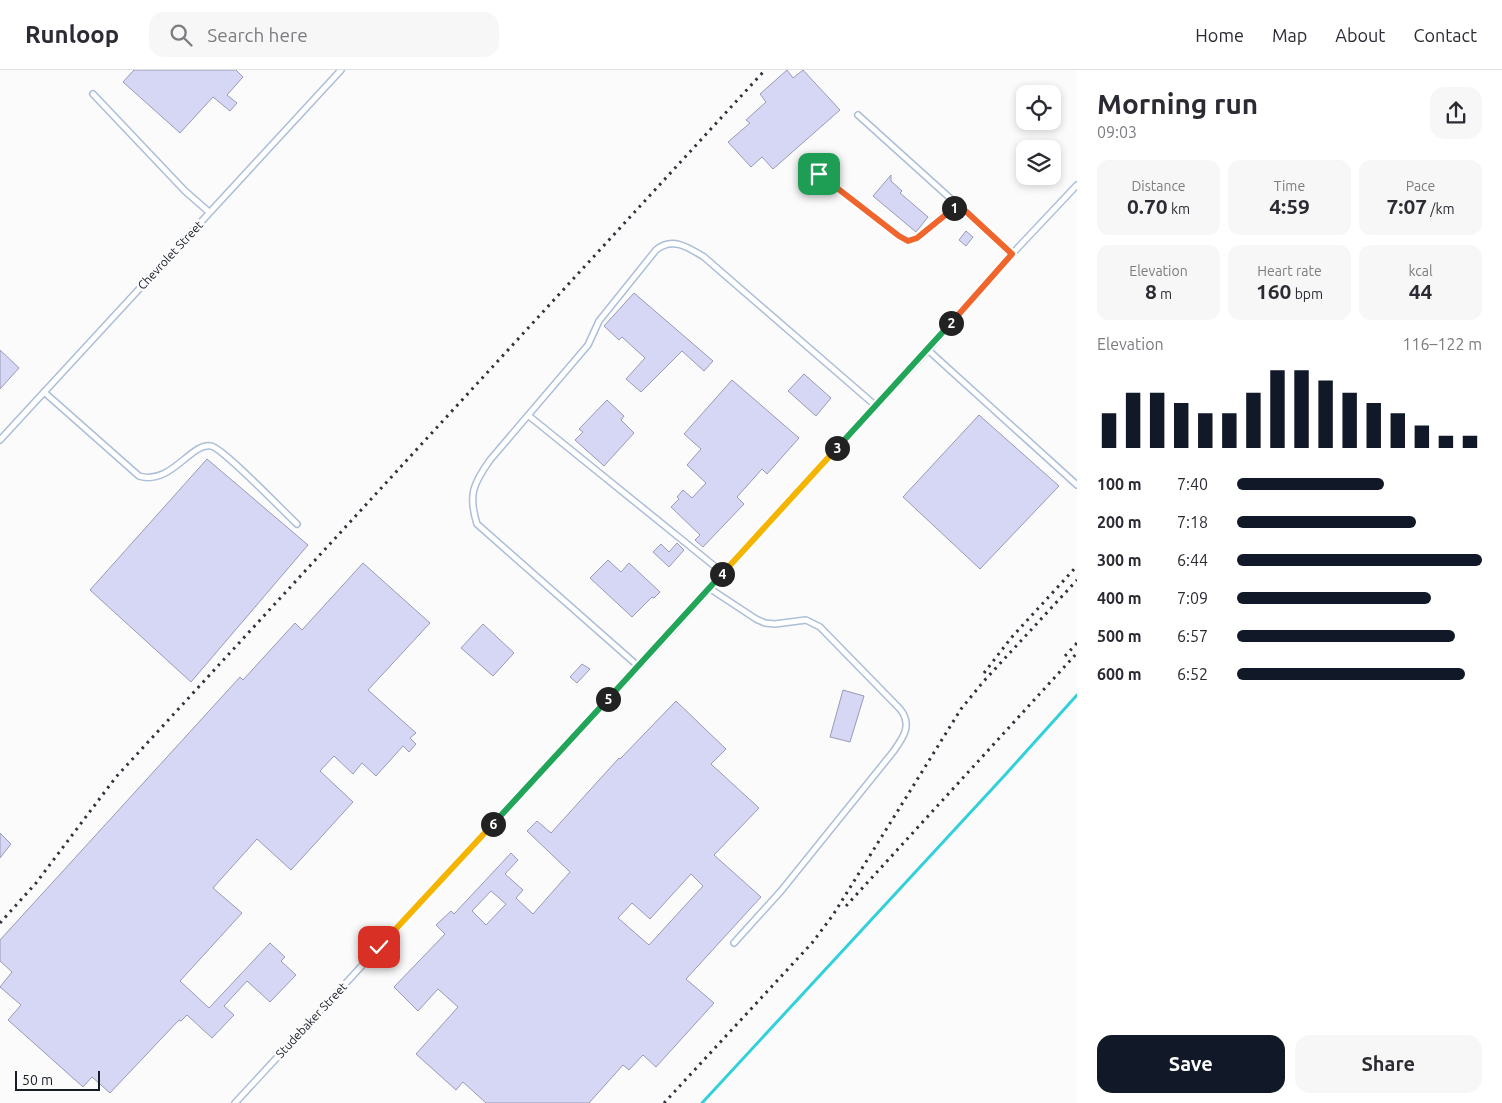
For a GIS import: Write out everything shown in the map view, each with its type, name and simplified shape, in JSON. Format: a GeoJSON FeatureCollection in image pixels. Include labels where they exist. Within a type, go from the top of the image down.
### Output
{"type":"FeatureCollection","features":[{"type":"Feature","properties":{"kind":"lane","name":"Chevrolet Street"},"geometry":{"type":"LineString","coordinates":[[0,440],[341,70]]}},
{"type":"Feature","properties":{"kind":"lane"},"geometry":{"type":"LineString","coordinates":[[92,94],[186,191],[209,212]]}},
{"type":"Feature","properties":{"kind":"lane"},"geometry":{"type":"LineString","coordinates":[[858,115],[1012,254]]}},
{"type":"Feature","properties":{"kind":"lane"},"geometry":{"type":"LineString","coordinates":[[819,174],[908,241],[922,235],[958,204]]}},
{"type":"Feature","properties":{"kind":"lane","name":"Studebaker Street"},"geometry":{"type":"LineString","coordinates":[[235,1103],[928,350],[1012,254],[1077,185]]}},
{"type":"Feature","properties":{"kind":"lane"},"geometry":{"type":"LineString","coordinates":[[638,666],[476,524],[472,496],[476,479],[490,460],[588,345],[599,321],[656,250],[664,244],[674,244],[686,247],[704,258],[876,406]]}},
{"type":"Feature","properties":{"kind":"lane"},"geometry":{"type":"LineString","coordinates":[[928,350],[1077,485]]}},
{"type":"Feature","properties":{"kind":"lane"},"geometry":{"type":"LineString","coordinates":[[44,392],[139,476],[148,479],[158,476],[176,467],[199,448],[206,445],[213,446],[238,467],[297,524]]}},
{"type":"Feature","properties":{"kind":"lane"},"geometry":{"type":"LineString","coordinates":[[529,416],[722,573]]}},
{"type":"Feature","properties":{"kind":"lane"},"geometry":{"type":"LineString","coordinates":[[709,588],[764,623],[775,624],[806,620],[820,628],[900,709],[906,717],[907,723],[903,739],[781,891],[734,943]]}},
{"type":"Feature","properties":{"kind":"building"},"geometry":{"type":"Polygon","coordinates":[[[134,70],[236,70],[243,77],[227,95],[237,103],[230,111],[213,97],[180,133],[123,82],[134,70]]]}},
{"type":"Feature","properties":{"kind":"building"},"geometry":{"type":"Polygon","coordinates":[[[787,70],[793,78],[803,70],[840,110],[773,169],[762,157],[751,167],[728,142],[750,123],[746,120],[766,102],[760,94],[787,70]]]}},
{"type":"Feature","properties":{"kind":"building"},"geometry":{"type":"Polygon","coordinates":[[[891,175],[891,181],[902,191],[900,193],[928,217],[916,232],[873,196],[891,175]]]}},
{"type":"Feature","properties":{"kind":"building"},"geometry":{"type":"Polygon","coordinates":[[[966,231],[973,237],[966,246],[959,240],[966,231]]]}},
{"type":"Feature","properties":{"kind":"building"},"geometry":{"type":"Polygon","coordinates":[[[634,293],[713,361],[704,371],[682,351],[641,392],[626,379],[645,358],[622,337],[619,340],[604,326],[634,293]]]}},
{"type":"Feature","properties":{"kind":"building"},"geometry":{"type":"Polygon","coordinates":[[[0,350],[19,368],[0,389],[0,350]]]}},
{"type":"Feature","properties":{"kind":"building"},"geometry":{"type":"Polygon","coordinates":[[[804,374],[831,398],[816,416],[788,391],[804,374]]]}},
{"type":"Feature","properties":{"kind":"building"},"geometry":{"type":"Polygon","coordinates":[[[732,380],[799,438],[767,474],[762,469],[737,497],[744,504],[703,547],[695,540],[700,535],[671,507],[679,499],[677,497],[683,490],[692,498],[706,483],[687,465],[701,449],[684,434],[732,380]]]}},
{"type":"Feature","properties":{"kind":"building"},"geometry":{"type":"Polygon","coordinates":[[[607,400],[624,416],[621,420],[634,433],[604,466],[575,440],[583,432],[579,429],[607,400]]]}},
{"type":"Feature","properties":{"kind":"building"},"geometry":{"type":"Polygon","coordinates":[[[979,415],[1059,486],[980,569],[903,497],[979,415]]]}},
{"type":"Feature","properties":{"kind":"building"},"geometry":{"type":"Polygon","coordinates":[[[207,459],[308,545],[191,682],[90,590],[207,459]]]}},
{"type":"Feature","properties":{"kind":"building"},"geometry":{"type":"Polygon","coordinates":[[[677,543],[684,550],[669,567],[653,552],[661,544],[669,552],[677,543]]]}},
{"type":"Feature","properties":{"kind":"building"},"geometry":{"type":"Polygon","coordinates":[[[608,560],[621,572],[629,563],[660,592],[654,598],[652,597],[632,617],[590,578],[608,560]]]}},
{"type":"Feature","properties":{"kind":"building"},"geometry":{"type":"Polygon","coordinates":[[[363,563],[430,623],[368,690],[416,733],[410,738],[416,744],[409,752],[403,746],[376,776],[362,763],[353,774],[334,756],[320,771],[353,802],[291,870],[257,839],[213,888],[242,913],[180,981],[209,1008],[270,943],[285,957],[281,961],[296,975],[270,1002],[247,981],[224,1006],[234,1015],[212,1038],[187,1015],[181,1021],[179,1020],[110,1093],[92,1077],[83,1087],[8,1020],[21,1005],[0,987],[12,972],[0,961],[0,940],[240,677],[243,680],[295,623],[302,630],[363,563]]]}},
{"type":"Feature","properties":{"kind":"building"},"geometry":{"type":"Polygon","coordinates":[[[483,624],[514,653],[493,676],[461,648],[483,624]]]}},
{"type":"Feature","properties":{"kind":"building"},"geometry":{"type":"Polygon","coordinates":[[[582,664],[590,669],[577,683],[570,677],[582,664]]]}},
{"type":"Feature","properties":{"kind":"building"},"geometry":{"type":"Polygon","coordinates":[[[843,690],[864,696],[850,742],[830,737],[843,690]]]}},
{"type":"Feature","properties":{"kind":"building"},"geometry":{"type":"Polygon","coordinates":[[[676,701],[726,749],[711,764],[759,808],[714,855],[761,897],[686,979],[714,1003],[656,1067],[643,1055],[629,1070],[623,1065],[589,1103],[486,1103],[463,1082],[456,1090],[416,1054],[458,1007],[438,989],[418,1011],[394,987],[445,934],[436,925],[451,911],[454,914],[511,853],[518,860],[505,874],[523,890],[516,898],[533,914],[570,872],[527,831],[537,821],[551,833],[676,701]],[[691,874],[650,919],[632,903],[618,918],[649,945],[703,886],[691,874]],[[491,891],[472,911],[486,925],[506,904],[491,891]]]}},
{"type":"Feature","properties":{"kind":"building"},"geometry":{"type":"Polygon","coordinates":[[[0,833],[11,844],[0,858],[0,833]]]}},
{"type":"Feature","properties":{"kind":"waterway"},"geometry":{"type":"LineString","coordinates":[[702,1103],[1077,695]]}},
{"type":"Feature","properties":{"kind":"railway"},"geometry":{"type":"LineString","coordinates":[[0,923],[36,883],[116,777],[765,70]]}},
{"type":"Feature","properties":{"kind":"railway"},"geometry":{"type":"LineString","coordinates":[[984,673],[1011,638],[1077,566]]}},
{"type":"Feature","properties":{"kind":"railway"},"geometry":{"type":"LineString","coordinates":[[664,1103],[812,943],[833,915],[961,709],[983,682],[1077,580]]}},
{"type":"Feature","properties":{"kind":"railway"},"geometry":{"type":"LineString","coordinates":[[1065,656],[1077,643]]}},
{"type":"Feature","properties":{"kind":"railway"},"geometry":{"type":"LineString","coordinates":[[846,906],[1077,653]]}},
{"type":"Feature","properties":{"kind":"route"},"geometry":{"type":"LineString","coordinates":[[379,947],[676,626],[818,468],[928,350],[1012,254],[958,204],[922,235],[912,240],[904,240],[819,174]]}}]}
